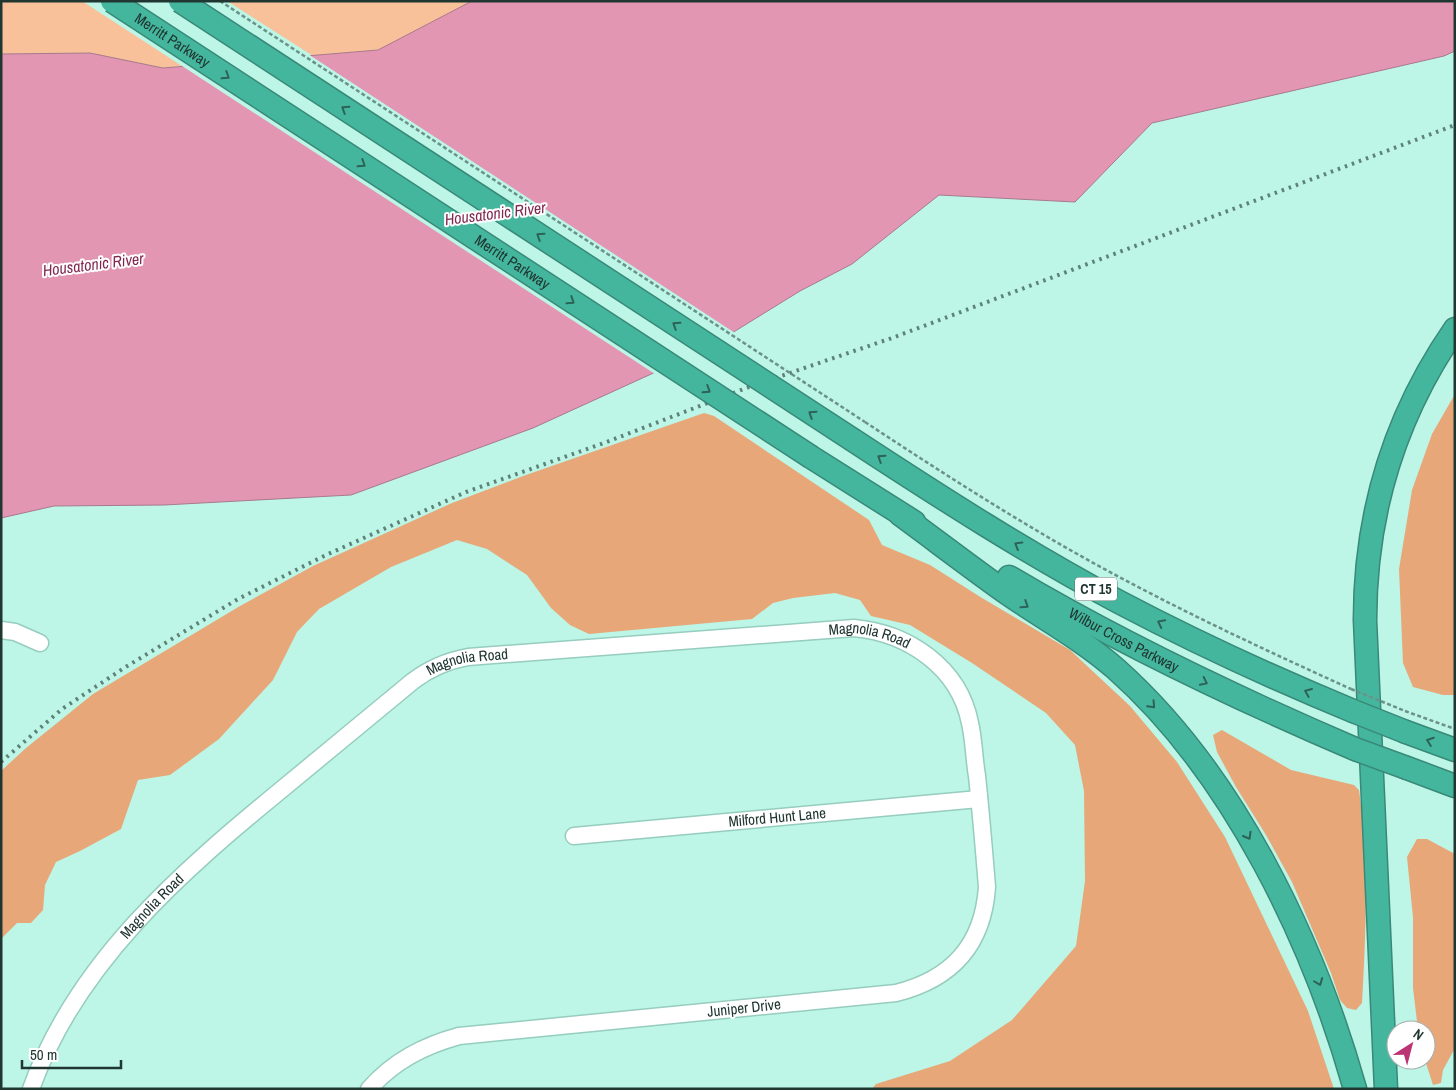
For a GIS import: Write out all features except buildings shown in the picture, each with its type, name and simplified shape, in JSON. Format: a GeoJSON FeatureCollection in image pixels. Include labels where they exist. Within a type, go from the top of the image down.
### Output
{"type":"FeatureCollection","features":[{"type":"Feature","properties":{"kind":"highway","name":"Merritt Parkway"},"geometry":{"type":"LineString","coordinates":[[112,1],[811,457]]}},
{"type":"Feature","properties":{"kind":"highway","name":"CT 15"},"geometry":{"type":"LineString","coordinates":[[180,1],[859,431],[996,531],[1118,601],[1239,662],[1352,700],[1405,721],[1455,750]]}},
{"type":"Feature","properties":{"kind":"highway"},"geometry":{"type":"LineString","coordinates":[[1386,1089],[1364,620],[1366,566],[1376,507],[1396,440],[1418,389],[1455,330]]}},
{"type":"Feature","properties":{"kind":"highway"},"geometry":{"type":"LineString","coordinates":[[1397,1020],[1379,620],[1381,568],[1388,519],[1401,469],[1420,419],[1442,372],[1455,352]]}},
{"type":"Feature","properties":{"kind":"highway","name":"Wilbur Cross Parkway"},"geometry":{"type":"LineString","coordinates":[[811,457],[900,515],[1058,606],[1141,650],[1226,692],[1355,749],[1455,786]]}},
{"type":"Feature","properties":{"kind":"highway"},"geometry":{"type":"LineString","coordinates":[[900,515],[1005,592],[1097,653],[1154,707],[1193,753],[1243,828],[1286,907],[1310,960],[1328,1007],[1355,1089]]}},
{"type":"Feature","properties":{"kind":"highway"},"geometry":{"type":"LineString","coordinates":[[1400,1070],[1401,1089]]}},
{"type":"Feature","properties":{"kind":"street","name":"Magnolia Road"},"geometry":{"type":"LineString","coordinates":[[31,1089],[43,1057],[69,1011],[97,970],[161,895],[216,843],[413,681],[439,664],[453,660],[854,628],[886,634],[904,640],[930,657],[960,693],[970,723],[979,799]]}},
{"type":"Feature","properties":{"kind":"street"},"geometry":{"type":"LineString","coordinates":[[1,630],[15,632],[40,643]]}},
{"type":"Feature","properties":{"kind":"street","name":"Milford Hunt Lane"},"geometry":{"type":"LineString","coordinates":[[574,836],[979,799]]}},
{"type":"Feature","properties":{"kind":"street","name":"Juniper Drive"},"geometry":{"type":"LineString","coordinates":[[369,1089],[386,1072],[413,1053],[426,1046],[459,1036],[896,993],[929,982],[953,966],[974,938],[982,922],[986,906],[987,887],[979,799]]}},
{"type":"Feature","properties":{"kind":"path"},"geometry":{"type":"LineString","coordinates":[[220,1],[859,431],[1002,509],[1097,565],[1352,700],[1405,721],[1455,729]]}},
{"type":"Feature","properties":{"kind":"shaded area"},"geometry":{"type":"Polygon","coordinates":[[[1,1],[82,1],[182,66],[163,68],[90,53],[1,54],[1,1]]]}},
{"type":"Feature","properties":{"kind":"shaded area"},"geometry":{"type":"Polygon","coordinates":[[[227,1],[472,1],[378,50],[313,56],[227,1]]]}},
{"type":"Feature","properties":{"kind":"shaded area"},"geometry":{"type":"Polygon","coordinates":[[[1455,394],[1455,695],[1443,695],[1413,687],[1403,663],[1399,569],[1412,490],[1432,434],[1455,394]]]}},
{"type":"Feature","properties":{"kind":"shaded area"},"geometry":{"type":"Polygon","coordinates":[[[704,413],[714,416],[869,520],[882,545],[930,565],[1070,650],[1130,706],[1177,762],[1225,837],[1308,1011],[1334,1089],[872,1089],[876,1084],[950,1061],[1012,1020],[1076,946],[1085,881],[1084,791],[1075,745],[1046,713],[972,663],[910,625],[871,616],[860,600],[835,593],[793,598],[773,603],[752,619],[589,634],[570,625],[551,608],[527,575],[487,549],[457,540],[391,567],[319,609],[297,632],[273,680],[219,739],[170,775],[138,780],[121,829],[56,862],[45,885],[43,910],[31,923],[17,923],[1,939],[1,771],[26,748],[93,694],[240,606],[313,566],[452,503],[704,413]]]}},
{"type":"Feature","properties":{"kind":"shaded area"},"geometry":{"type":"Polygon","coordinates":[[[1222,730],[1291,770],[1354,785],[1359,790],[1364,843],[1365,923],[1362,1003],[1356,1010],[1347,1008],[1340,1000],[1331,973],[1292,882],[1217,752],[1213,735],[1222,730]]]}},
{"type":"Feature","properties":{"kind":"shaded area"},"geometry":{"type":"Polygon","coordinates":[[[1417,839],[1427,839],[1455,854],[1455,1048],[1443,1070],[1441,1083],[1433,1085],[1428,1070],[1436,1070],[1436,1020],[1417,1020],[1413,988],[1413,917],[1407,857],[1417,839]]]}},
{"type":"Feature","properties":{"kind":"water","name":"Housatonic River"},"geometry":{"type":"Polygon","coordinates":[[[472,1],[1455,1],[1455,51],[1444,56],[1152,123],[1075,202],[939,195],[852,264],[800,291],[706,349],[533,428],[351,495],[164,505],[54,506],[1,518],[1,54],[90,53],[163,68],[378,50],[472,1]]]}},
{"type":"Feature","properties":{"kind":"pier"},"geometry":{"type":"Polygon","coordinates":[[[308,54],[735,333],[707,351],[655,374],[179,64],[308,54]]]}},
{"type":"Feature","properties":{"kind":"railway"},"geometry":{"type":"LineString","coordinates":[[1,762],[62,709],[124,668],[238,599],[326,555],[466,492],[604,443],[749,387],[892,338],[1455,125]]}}]}
